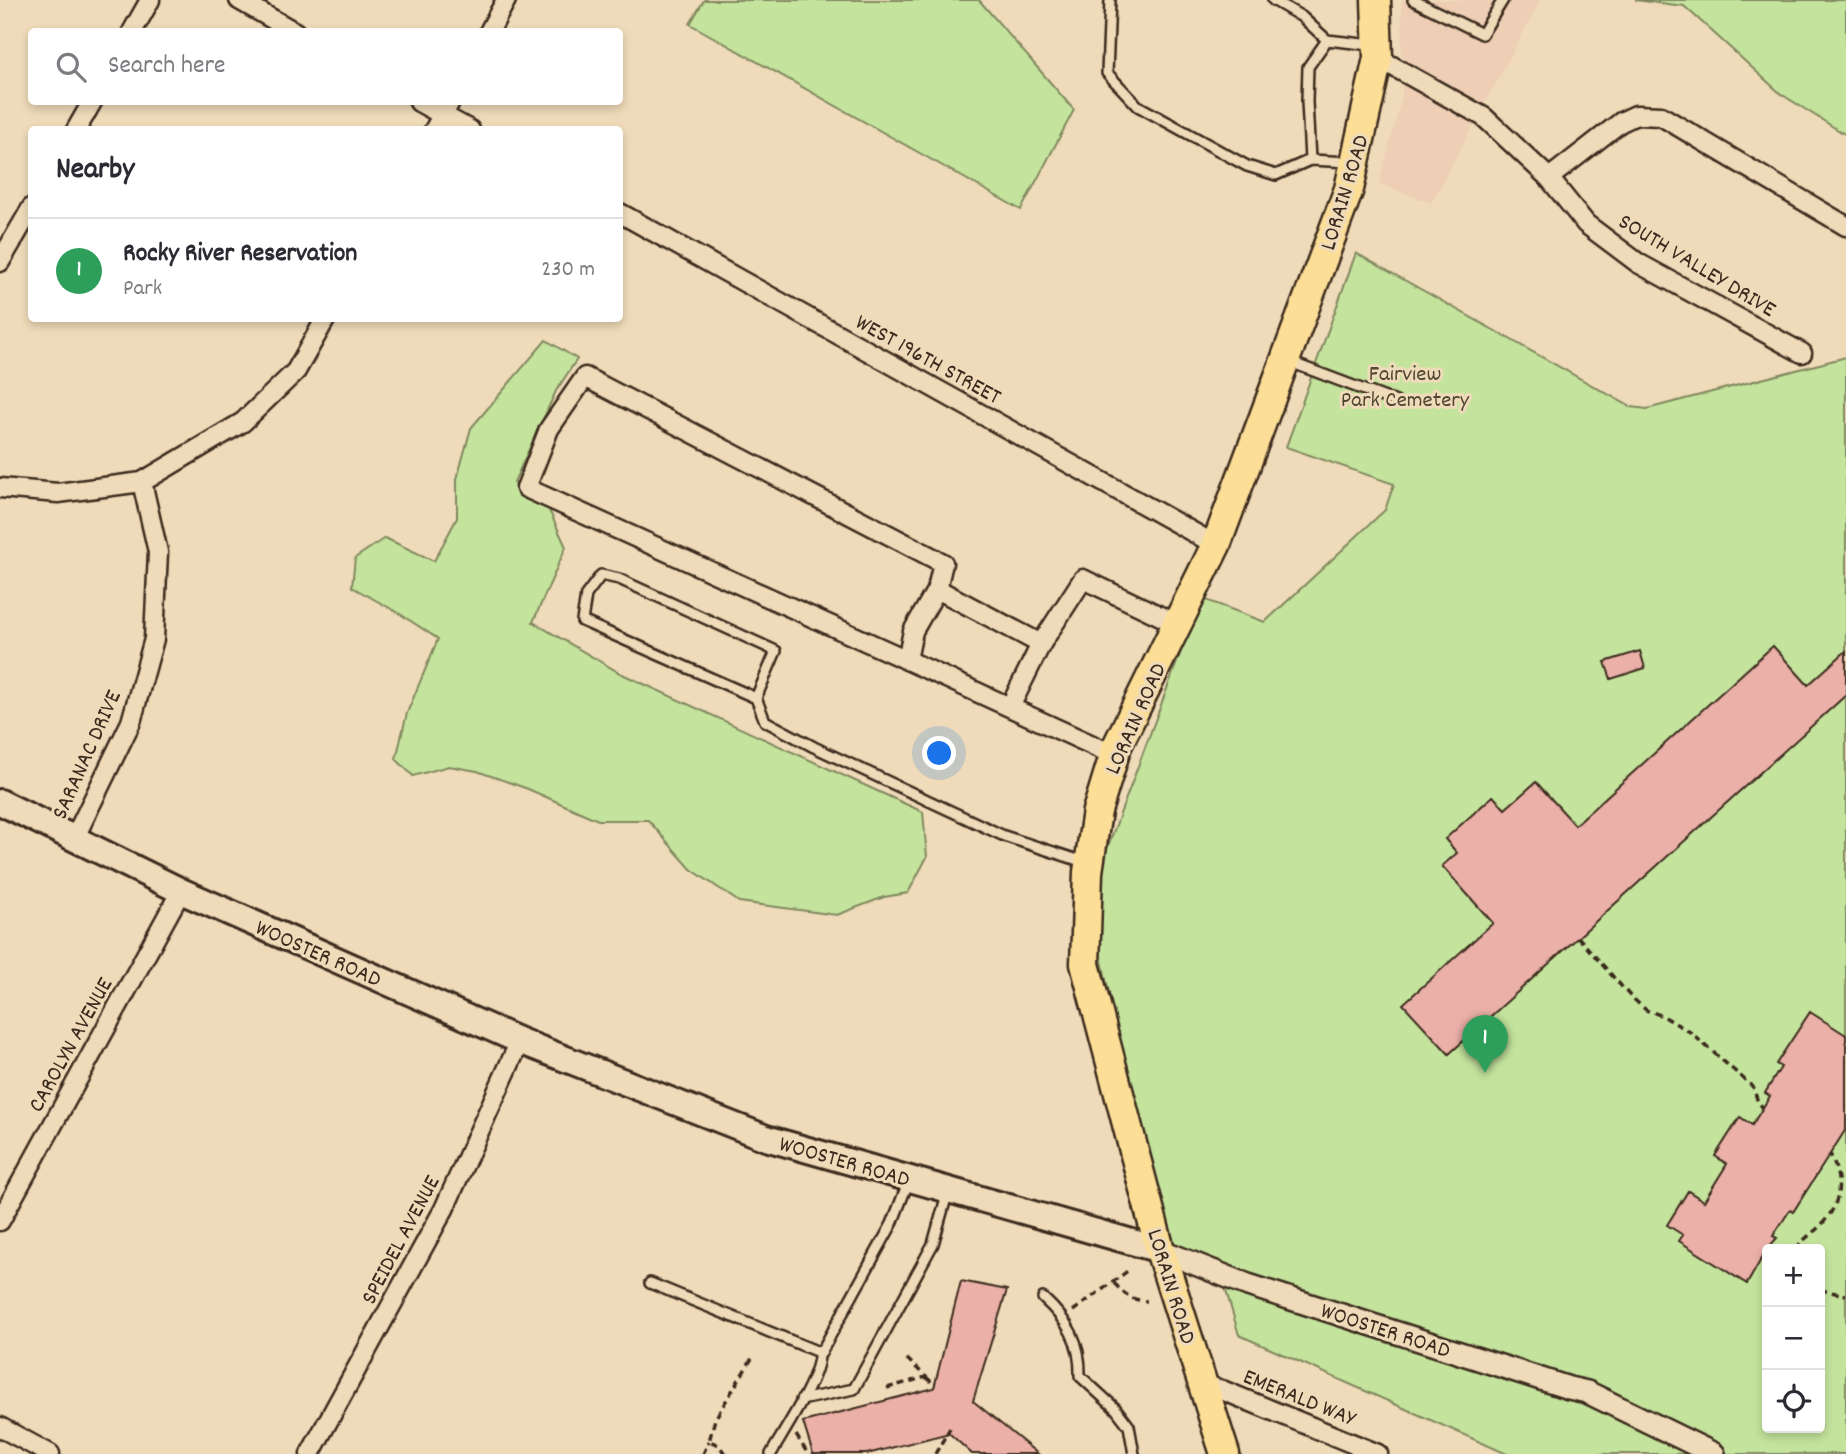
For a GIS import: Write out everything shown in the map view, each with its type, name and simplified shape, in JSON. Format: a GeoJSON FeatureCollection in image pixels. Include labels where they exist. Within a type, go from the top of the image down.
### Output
{"type":"FeatureCollection","features":[{"type":"Feature","properties":{"kind":"main road","name":"LORAIN ROAD"},"geometry":{"type":"LineString","coordinates":[[1224,1454],[1160,1250],[1084,964],[1089,863],[1097,811],[1114,755],[1216,545],[1349,189],[1378,52],[1376,0]]}},
{"type":"Feature","properties":{"kind":"main road","name":"WOOSTER ROAD"},"geometry":{"type":"LineString","coordinates":[[0,802],[181,891],[520,1041],[766,1138],[1160,1250]]}},
{"type":"Feature","properties":{"kind":"street"},"geometry":{"type":"LineString","coordinates":[[134,28],[150,0]]}},
{"type":"Feature","properties":{"kind":"street"},"geometry":{"type":"LineString","coordinates":[[239,0],[288,28]]}},
{"type":"Feature","properties":{"kind":"street"},"geometry":{"type":"LineString","coordinates":[[491,28],[506,0]]}},
{"type":"Feature","properties":{"kind":"street","name":"SOUTH VALLEY DRIVE"},"geometry":{"type":"LineString","coordinates":[[1378,52],[1484,117],[1549,178],[1586,224],[1637,262],[1802,353]]}},
{"type":"Feature","properties":{"kind":"street"},"geometry":{"type":"LineString","coordinates":[[78,126],[90,105]]}},
{"type":"Feature","properties":{"kind":"street"},"geometry":{"type":"LineString","coordinates":[[424,105],[463,126]]}},
{"type":"Feature","properties":{"kind":"street"},"geometry":{"type":"LineString","coordinates":[[1549,178],[1621,122],[1636,115],[1661,116],[1846,226]]}},
{"type":"Feature","properties":{"kind":"street"},"geometry":{"type":"LineString","coordinates":[[0,262],[28,214]]}},
{"type":"Feature","properties":{"kind":"street","name":"WEST 196TH STREET"},"geometry":{"type":"LineString","coordinates":[[623,215],[1216,545]]}},
{"type":"Feature","properties":{"kind":"street"},"geometry":{"type":"LineString","coordinates":[[0,488],[58,493],[142,482],[243,422],[296,372],[324,322]]}},
{"type":"Feature","properties":{"kind":"street"},"geometry":{"type":"LineString","coordinates":[[907,660],[913,631],[937,589],[943,563],[585,377],[549,429],[526,488],[1114,755]]}},
{"type":"Feature","properties":{"kind":"street","name":"SARANAC DRIVE"},"geometry":{"type":"LineString","coordinates":[[74,839],[131,722],[154,639],[158,552],[142,482]]}},
{"type":"Feature","properties":{"kind":"street"},"geometry":{"type":"LineString","coordinates":[[1010,707],[1041,644],[1083,579],[1177,624]]}},
{"type":"Feature","properties":{"kind":"street"},"geometry":{"type":"LineString","coordinates":[[937,589],[1041,644]]}},
{"type":"Feature","properties":{"kind":"street","name":"CAROLYN AVENUE"},"geometry":{"type":"LineString","coordinates":[[0,1221],[181,891]]}},
{"type":"Feature","properties":{"kind":"street","name":"SPEIDEL AVENUE"},"geometry":{"type":"LineString","coordinates":[[310,1454],[444,1209],[520,1041]]}},
{"type":"Feature","properties":{"kind":"street","name":"WOOSTER ROAD"},"geometry":{"type":"LineString","coordinates":[[1160,1250],[1248,1284],[1587,1392],[1714,1454]]}},
{"type":"Feature","properties":{"kind":"street","name":"EMERALD WAY"},"geometry":{"type":"LineString","coordinates":[[1204,1385],[1378,1454]]}},
{"type":"Feature","properties":{"kind":"street"},"geometry":{"type":"LineString","coordinates":[[0,1427],[50,1454]]}},
{"type":"Feature","properties":{"kind":"lane"},"geometry":{"type":"LineString","coordinates":[[1110,0],[1107,72],[1138,107],[1247,166],[1276,175],[1310,160],[1355,162]]}},
{"type":"Feature","properties":{"kind":"lane"},"geometry":{"type":"LineString","coordinates":[[1273,0],[1302,17],[1327,40],[1378,52]]}},
{"type":"Feature","properties":{"kind":"lane"},"geometry":{"type":"LineString","coordinates":[[1413,0],[1482,34],[1503,0]]}},
{"type":"Feature","properties":{"kind":"lane"},"geometry":{"type":"LineString","coordinates":[[1310,160],[1308,67],[1327,40]]}},
{"type":"Feature","properties":{"kind":"lane"},"geometry":{"type":"LineString","coordinates":[[1285,360],[1396,402]]}},
{"type":"Feature","properties":{"kind":"lane"},"geometry":{"type":"LineString","coordinates":[[756,698],[582,621],[586,595],[601,575],[619,579],[776,651],[756,698],[765,721],[814,747],[1004,836],[1089,863]]}},
{"type":"Feature","properties":{"kind":"lane"},"geometry":{"type":"LineString","coordinates":[[771,1454],[801,1400],[821,1353],[892,1224],[909,1179]]}},
{"type":"Feature","properties":{"kind":"lane"},"geometry":{"type":"LineString","coordinates":[[801,1400],[854,1389],[933,1244],[948,1190]]}},
{"type":"Feature","properties":{"kind":"lane"},"geometry":{"type":"LineString","coordinates":[[650,1283],[821,1353]]}},
{"type":"Feature","properties":{"kind":"lane"},"geometry":{"type":"LineString","coordinates":[[1043,1298],[1072,1330],[1078,1345],[1080,1376],[1116,1409],[1129,1426],[1134,1454]]}},
{"type":"Feature","properties":{"kind":"path"},"geometry":{"type":"LineString","coordinates":[[1578,937],[1630,996],[1646,1010],[1663,1016],[1690,1032],[1753,1087],[1763,1108]]}},
{"type":"Feature","properties":{"kind":"path"},"geometry":{"type":"LineString","coordinates":[[1800,1244],[1830,1215],[1837,1199],[1840,1180],[1830,1154]]}},
{"type":"Feature","properties":{"kind":"path"},"geometry":{"type":"LineString","coordinates":[[1063,1319],[1129,1270]]}},
{"type":"Feature","properties":{"kind":"path"},"geometry":{"type":"LineString","coordinates":[[1114,1282],[1126,1296],[1136,1301],[1147,1301]]}},
{"type":"Feature","properties":{"kind":"path"},"geometry":{"type":"LineString","coordinates":[[1825,1291],[1846,1295]]}},
{"type":"Feature","properties":{"kind":"path"},"geometry":{"type":"LineString","coordinates":[[704,1454],[715,1419],[754,1355]]}},
{"type":"Feature","properties":{"kind":"path"},"geometry":{"type":"LineString","coordinates":[[905,1357],[934,1384]]}},
{"type":"Feature","properties":{"kind":"path"},"geometry":{"type":"LineString","coordinates":[[887,1388],[926,1377]]}},
{"type":"Feature","properties":{"kind":"path"},"geometry":{"type":"LineString","coordinates":[[935,1454],[950,1428]]}},
{"type":"Feature","properties":{"kind":"path"},"geometry":{"type":"LineString","coordinates":[[795,1433],[808,1454]]}},
{"type":"Feature","properties":{"kind":"path"},"geometry":{"type":"LineString","coordinates":[[709,1441],[719,1445],[725,1454]]}},
{"type":"Feature","properties":{"kind":"shaded area"},"geometry":{"type":"Polygon","coordinates":[[[1402,0],[1541,0],[1431,203],[1379,184],[1402,97],[1402,0]]]}},
{"type":"Feature","properties":{"kind":"green space"},"geometry":{"type":"Polygon","coordinates":[[[704,0],[979,0],[1074,110],[1021,210],[690,24],[704,0]]]}},
{"type":"Feature","properties":{"kind":"green space"},"geometry":{"type":"Polygon","coordinates":[[[1635,0],[1846,0],[1846,135],[1781,94],[1684,6],[1635,0]]]}},
{"type":"Feature","properties":{"kind":"green space","name":"Fairview Park Cemetery"},"geometry":{"type":"Polygon","coordinates":[[[1356,253],[1631,407],[1647,409],[1846,357],[1846,1454],[1507,1454],[1239,1335],[1219,1267],[1161,1248],[1089,897],[1201,598],[1265,622],[1385,510],[1394,484],[1286,447],[1356,253]]]}},
{"type":"Feature","properties":{"kind":"green space"},"geometry":{"type":"Polygon","coordinates":[[[546,340],[577,359],[556,391],[514,482],[549,510],[566,547],[533,622],[620,673],[923,812],[927,857],[908,893],[884,897],[837,915],[739,902],[691,869],[648,820],[598,820],[528,789],[477,771],[449,766],[413,776],[396,759],[407,713],[438,639],[352,587],[355,558],[385,538],[434,561],[457,518],[457,479],[471,428],[546,340]]]}},
{"type":"Feature","properties":{"kind":"building"},"geometry":{"type":"Polygon","coordinates":[[[1773,646],[1808,685],[1846,651],[1846,695],[1449,1054],[1403,1004],[1493,923],[1442,866],[1457,853],[1445,839],[1493,796],[1505,809],[1536,782],[1575,825],[1773,646]]]}},
{"type":"Feature","properties":{"kind":"building"},"geometry":{"type":"Polygon","coordinates":[[[1640,651],[1645,668],[1611,679],[1605,662],[1640,651]]]}},
{"type":"Feature","properties":{"kind":"building"},"geometry":{"type":"Polygon","coordinates":[[[1810,1012],[1846,1035],[1846,1129],[1793,1212],[1790,1210],[1773,1236],[1777,1238],[1772,1244],[1762,1244],[1762,1258],[1747,1284],[1679,1241],[1683,1235],[1667,1225],[1688,1191],[1704,1201],[1727,1164],[1715,1156],[1740,1117],[1752,1125],[1770,1096],[1765,1093],[1781,1067],[1776,1064],[1810,1012]]]}},
{"type":"Feature","properties":{"kind":"building"},"geometry":{"type":"Polygon","coordinates":[[[961,1281],[1007,1290],[973,1401],[1038,1454],[972,1454],[949,1433],[867,1454],[813,1454],[803,1422],[934,1388],[961,1281]]]}},
{"type":"Feature","properties":{"kind":"place","name":"Rocky River Reservation"},"geometry":{"type":"Point","coordinates":[1485,1073]}}]}
